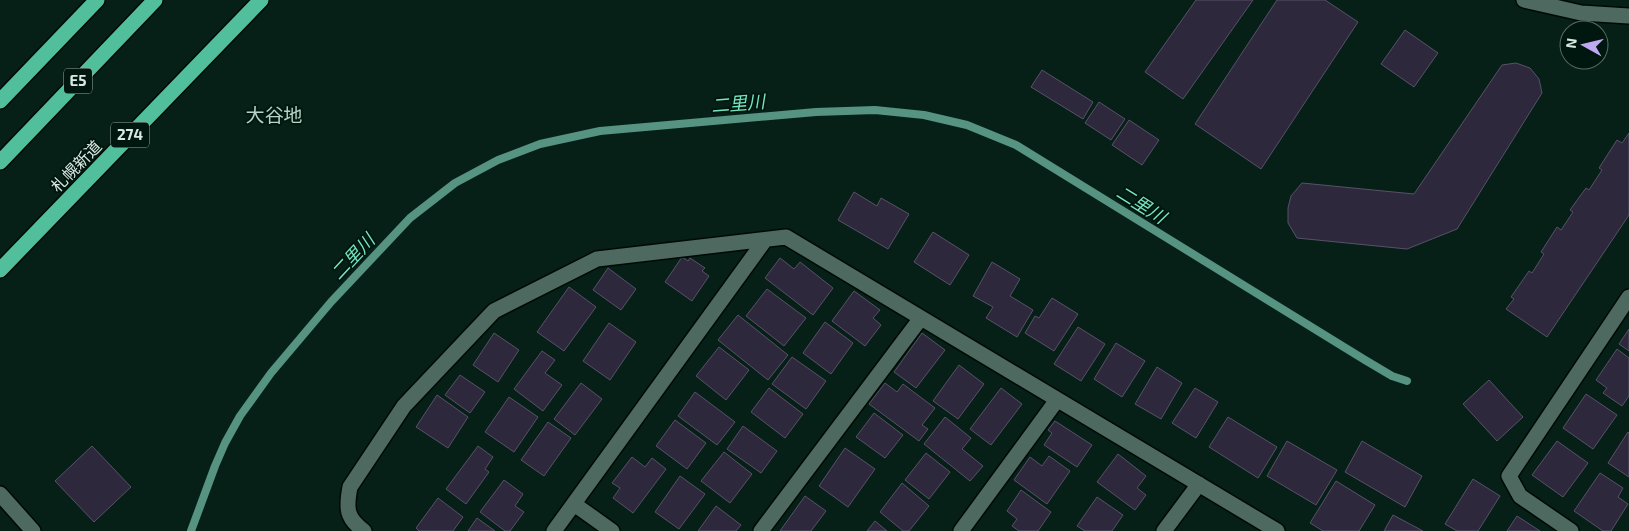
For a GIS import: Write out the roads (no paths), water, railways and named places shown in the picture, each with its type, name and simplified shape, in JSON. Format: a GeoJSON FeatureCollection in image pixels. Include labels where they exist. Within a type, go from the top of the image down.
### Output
{"type":"FeatureCollection","features":[{"type":"Feature","properties":{"kind":"highway","name":"E5"},"geometry":{"type":"LineString","coordinates":[[0,101],[96,0]]}},
{"type":"Feature","properties":{"kind":"highway","name":"E5"},"geometry":{"type":"LineString","coordinates":[[0,162],[155,0]]}},
{"type":"Feature","properties":{"kind":"highway","name":"札幌新道"},"geometry":{"type":"LineString","coordinates":[[0,270],[261,0]]}},
{"type":"Feature","properties":{"kind":"street"},"geometry":{"type":"LineString","coordinates":[[1524,0],[1581,13],[1629,16]]}},
{"type":"Feature","properties":{"kind":"street"},"geometry":{"type":"LineString","coordinates":[[364,531],[353,523],[348,512],[347,501],[350,488],[404,406],[494,311],[597,259],[786,238],[1277,531]]}},
{"type":"Feature","properties":{"kind":"street"},"geometry":{"type":"LineString","coordinates":[[554,531],[765,240]]}},
{"type":"Feature","properties":{"kind":"street"},"geometry":{"type":"LineString","coordinates":[[1571,531],[1520,496],[1509,476],[1629,297]]}},
{"type":"Feature","properties":{"kind":"street"},"geometry":{"type":"LineString","coordinates":[[761,531],[921,318]]}},
{"type":"Feature","properties":{"kind":"street"},"geometry":{"type":"LineString","coordinates":[[961,531],[1057,400]]}},
{"type":"Feature","properties":{"kind":"street"},"geometry":{"type":"LineString","coordinates":[[1164,531],[1199,484]]}},
{"type":"Feature","properties":{"kind":"street"},"geometry":{"type":"LineString","coordinates":[[0,494],[33,531]]}},
{"type":"Feature","properties":{"kind":"street"},"geometry":{"type":"LineString","coordinates":[[574,504],[612,531]]}},
{"type":"Feature","properties":{"kind":"waterway","name":"二里川"},"geometry":{"type":"LineString","coordinates":[[191,531],[215,466],[240,416],[271,373],[331,302],[410,218],[455,183],[498,160],[540,144],[600,131],[816,112],[875,110],[924,115],[967,125],[1016,145],[1365,360],[1392,376],[1407,381]]}},
{"type":"Feature","properties":{"kind":"district","name":"大谷地"},"geometry":{"type":"Point","coordinates":[274,115]}}]}
